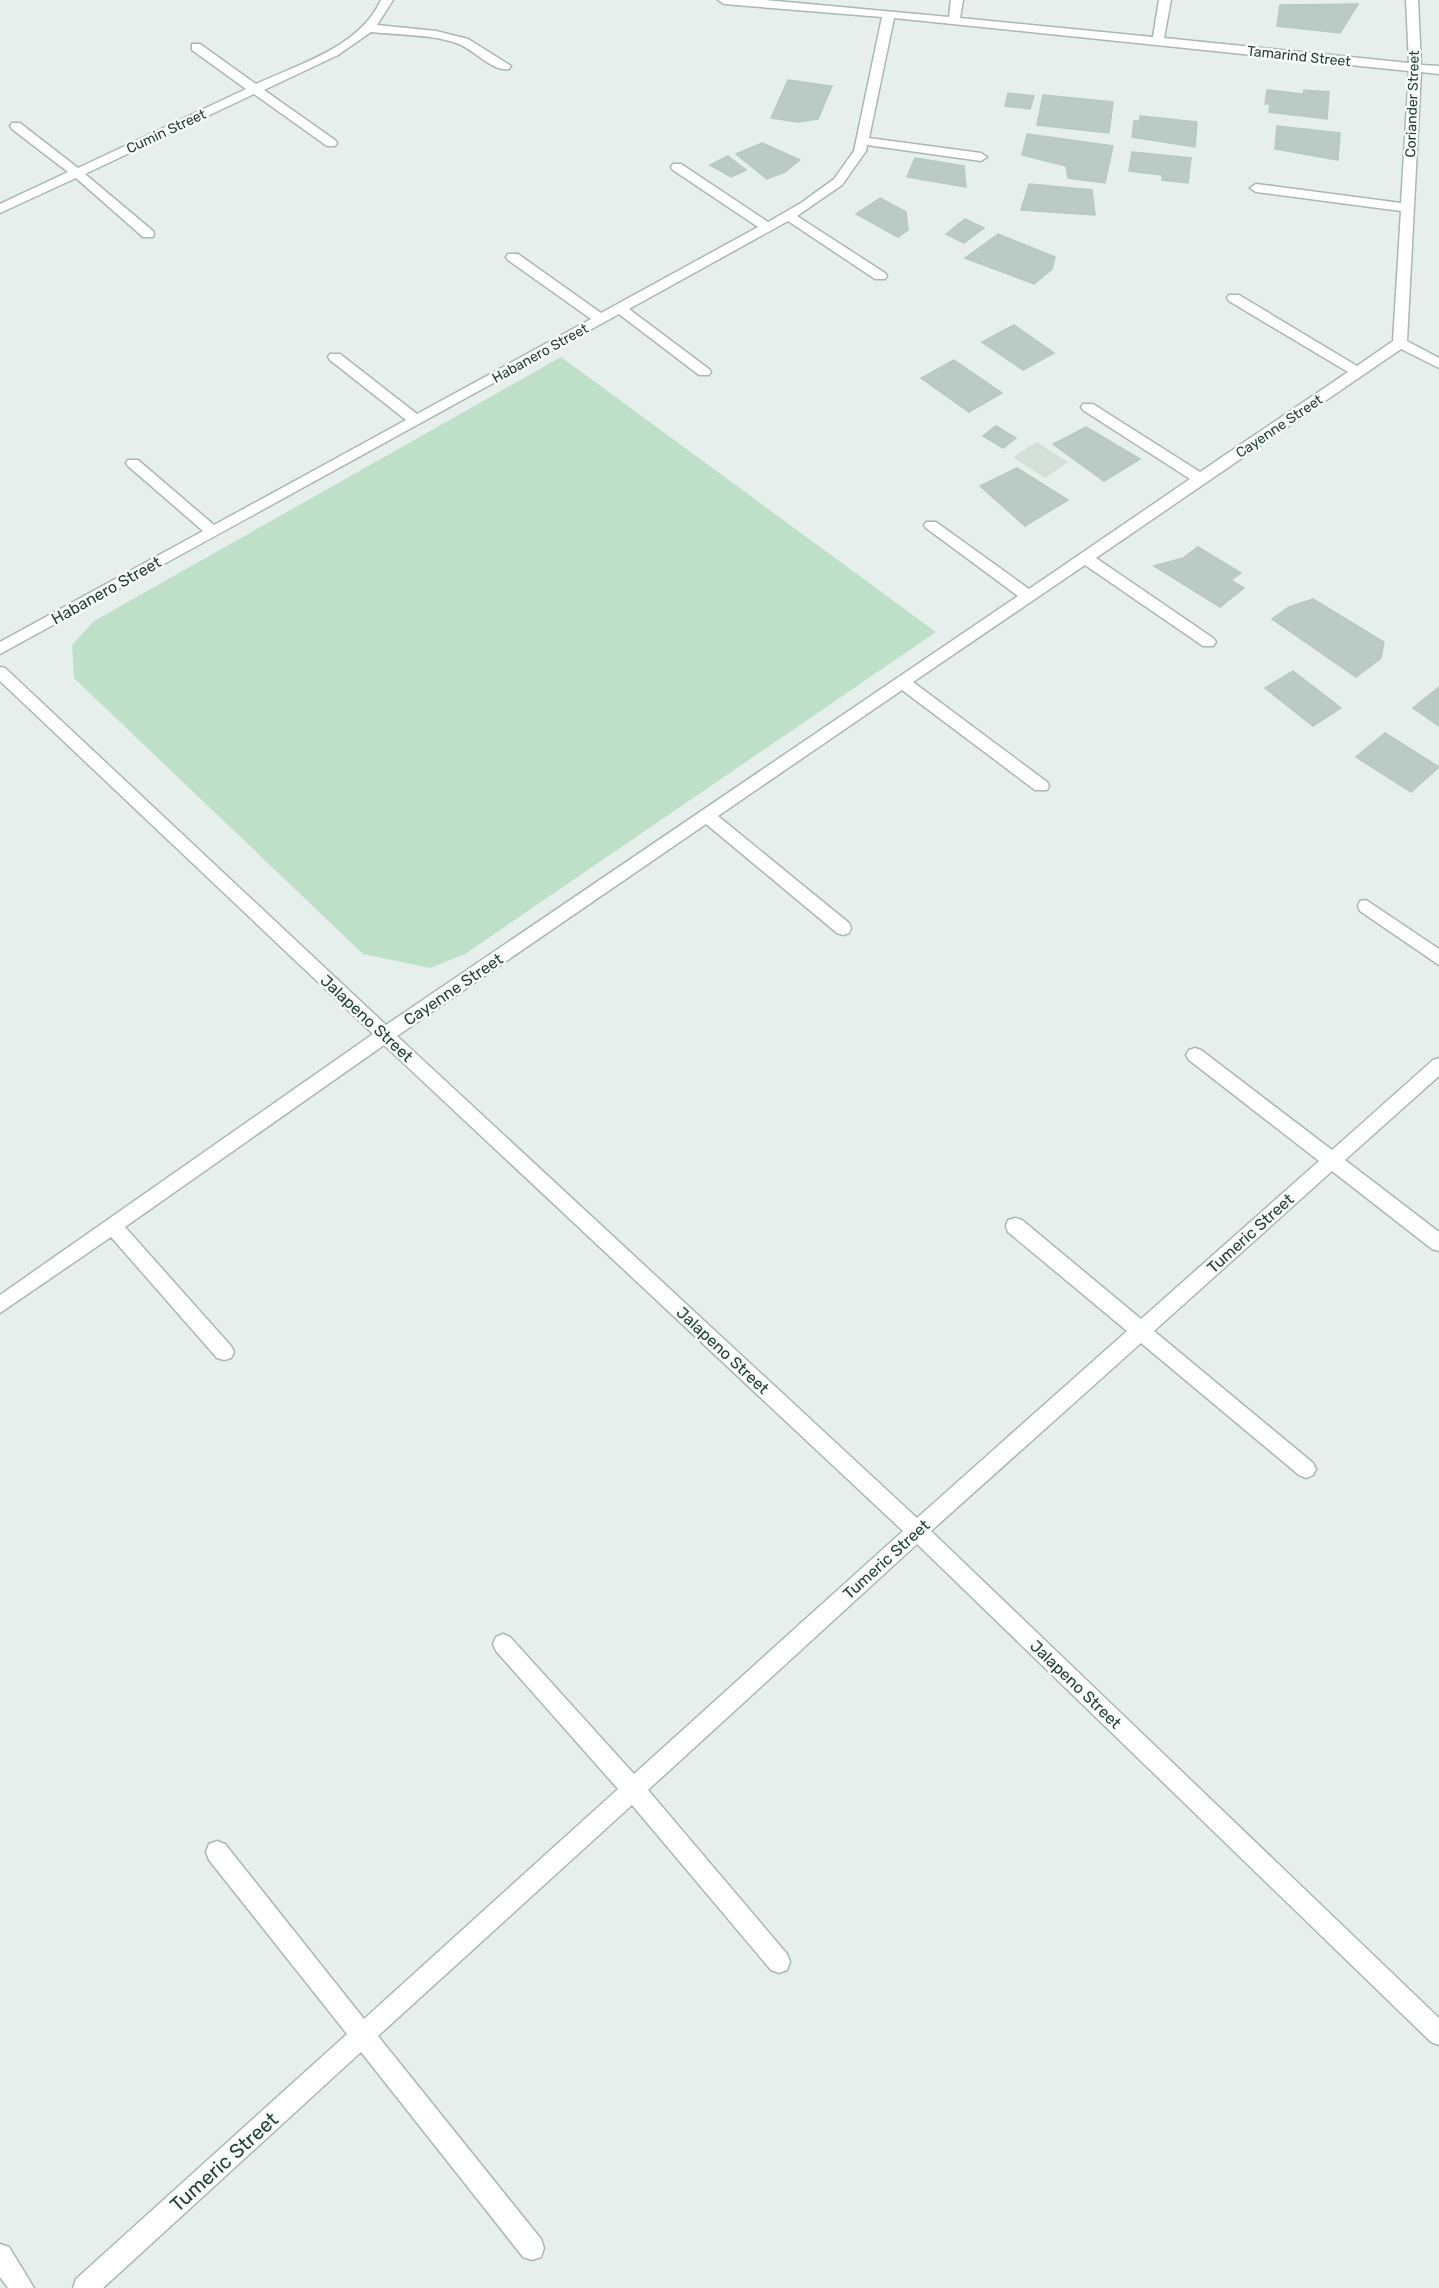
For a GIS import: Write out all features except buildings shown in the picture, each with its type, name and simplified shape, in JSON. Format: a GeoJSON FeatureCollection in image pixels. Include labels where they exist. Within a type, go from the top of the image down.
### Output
{"type":"FeatureCollection","features":[{"type":"Feature","properties":{"kind":"street","name":"Cumin Street"},"geometry":{"type":"LineString","coordinates":[[0,209],[334,52],[369,28],[382,14],[387,0]]}},
{"type":"Feature","properties":{"kind":"street","name":"Tamarind Street"},"geometry":{"type":"LineString","coordinates":[[724,0],[889,14],[1439,70]]}},
{"type":"Feature","properties":{"kind":"street"},"geometry":{"type":"LineString","coordinates":[[954,21],[957,0]]}},
{"type":"Feature","properties":{"kind":"street"},"geometry":{"type":"LineString","coordinates":[[1158,41],[1165,0]]}},
{"type":"Feature","properties":{"kind":"street","name":"Coriander Street"},"geometry":{"type":"LineString","coordinates":[[1400,343],[1415,68],[1412,0]]}},
{"type":"Feature","properties":{"kind":"street","name":"Habanero Street"},"geometry":{"type":"LineString","coordinates":[[0,649],[769,228],[838,182],[860,151],[889,14]]}},
{"type":"Feature","properties":{"kind":"street"},"geometry":{"type":"LineString","coordinates":[[369,28],[436,34],[464,42],[505,66]]}},
{"type":"Feature","properties":{"kind":"street"},"geometry":{"type":"LineString","coordinates":[[195,47],[331,143]]}},
{"type":"Feature","properties":{"kind":"street"},"geometry":{"type":"LineString","coordinates":[[16,126],[77,173],[148,234]]}},
{"type":"Feature","properties":{"kind":"street"},"geometry":{"type":"LineString","coordinates":[[862,141],[981,157]]}},
{"type":"Feature","properties":{"kind":"street"},"geometry":{"type":"LineString","coordinates":[[677,167],[769,228]]}},
{"type":"Feature","properties":{"kind":"street"},"geometry":{"type":"LineString","coordinates":[[1256,188],[1408,208]]}},
{"type":"Feature","properties":{"kind":"street"},"geometry":{"type":"LineString","coordinates":[[788,216],[880,276]]}},
{"type":"Feature","properties":{"kind":"street","name":"Habanero Street"},"geometry":{"type":"LineString","coordinates":[[513,257],[601,320]]}},
{"type":"Feature","properties":{"kind":"street"},"geometry":{"type":"LineString","coordinates":[[1233,298],[1358,372]]}},
{"type":"Feature","properties":{"kind":"street"},"geometry":{"type":"LineString","coordinates":[[621,309],[704,372]]}},
{"type":"Feature","properties":{"kind":"street"},"geometry":{"type":"LineString","coordinates":[[1400,343],[1439,364]]}},
{"type":"Feature","properties":{"kind":"street","name":"Cayenne Street"},"geometry":{"type":"LineString","coordinates":[[0,1305],[385,1035],[1400,343]]}},
{"type":"Feature","properties":{"kind":"street"},"geometry":{"type":"LineString","coordinates":[[335,357],[417,421]]}},
{"type":"Feature","properties":{"kind":"street"},"geometry":{"type":"LineString","coordinates":[[1088,407],[1200,480]]}},
{"type":"Feature","properties":{"kind":"street"},"geometry":{"type":"LineString","coordinates":[[133,463],[213,532]]}},
{"type":"Feature","properties":{"kind":"street"},"geometry":{"type":"LineString","coordinates":[[931,525],[1029,596]]}},
{"type":"Feature","properties":{"kind":"street"},"geometry":{"type":"LineString","coordinates":[[1086,558],[1208,642]]}},
{"type":"Feature","properties":{"kind":"street","name":"Jalapeno Street"},"geometry":{"type":"LineString","coordinates":[[0,672],[917,1531],[1439,2034]]}},
{"type":"Feature","properties":{"kind":"street"},"geometry":{"type":"LineString","coordinates":[[902,682],[1041,786]]}},
{"type":"Feature","properties":{"kind":"street"},"geometry":{"type":"LineString","coordinates":[[706,816],[843,928]]}},
{"type":"Feature","properties":{"kind":"street"},"geometry":{"type":"LineString","coordinates":[[1366,906],[1439,958]]}},
{"type":"Feature","properties":{"kind":"street"},"geometry":{"type":"LineString","coordinates":[[1195,1055],[1439,1243]]}},
{"type":"Feature","properties":{"kind":"street","name":"Tumeric Street"},"geometry":{"type":"LineString","coordinates":[[85,2288],[917,1531],[1439,1065]]}},
{"type":"Feature","properties":{"kind":"street"},"geometry":{"type":"LineString","coordinates":[[113,1226],[224,1352]]}},
{"type":"Feature","properties":{"kind":"street"},"geometry":{"type":"LineString","coordinates":[[1015,1226],[1306,1469]]}},
{"type":"Feature","properties":{"kind":"street"},"geometry":{"type":"LineString","coordinates":[[503,1644],[633,1789],[779,1962]]}},
{"type":"Feature","properties":{"kind":"street"},"geometry":{"type":"LineString","coordinates":[[217,1852],[532,2248]]}},
{"type":"Feature","properties":{"kind":"street"},"geometry":{"type":"LineString","coordinates":[[0,2256],[22,2288]]}},
{"type":"Feature","properties":{"kind":"shaded area"},"geometry":{"type":"Polygon","coordinates":[[[1037,442],[1068,462],[1045,478],[1013,457],[1037,442]]]}},
{"type":"Feature","properties":{"kind":"green space"},"geometry":{"type":"Polygon","coordinates":[[[561,357],[936,632],[465,954],[430,968],[363,954],[74,678],[72,645],[94,621],[561,357]]]}}]}
